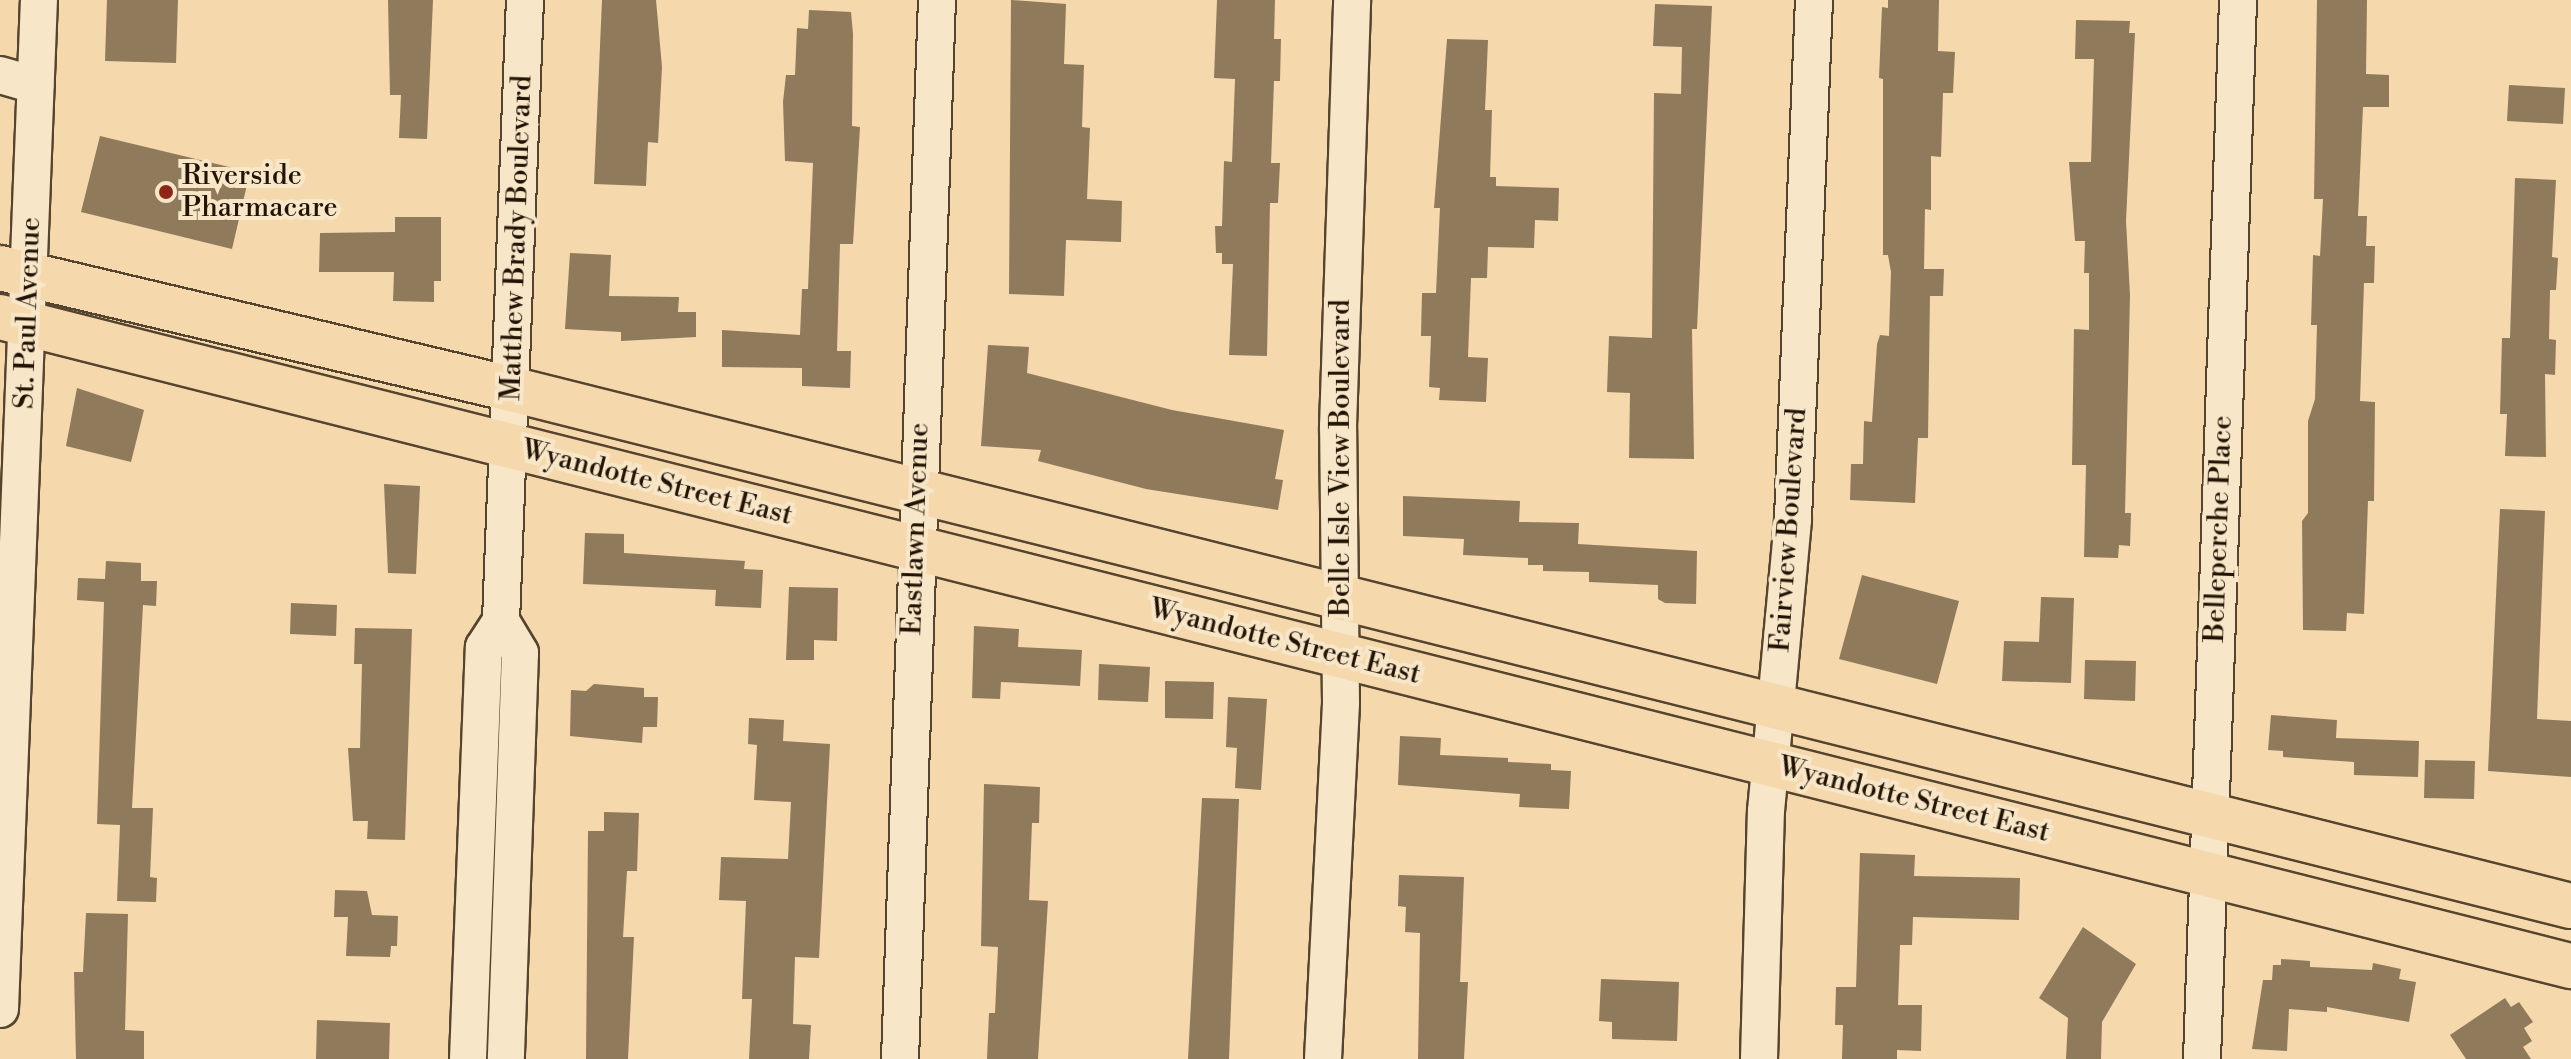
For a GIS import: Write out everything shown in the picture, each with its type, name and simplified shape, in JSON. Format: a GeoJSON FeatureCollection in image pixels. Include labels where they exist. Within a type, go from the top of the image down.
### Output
{"type":"FeatureCollection","features":[{"type":"Feature","properties":{"kind":"main road","name":"Wyandotte Street East"},"geometry":{"type":"LineString","coordinates":[[14,271],[511,389],[2571,906]]}},
{"type":"Feature","properties":{"kind":"main road","name":"Wyandotte Street East"},"geometry":{"type":"LineString","coordinates":[[14,320],[2571,966]]}},
{"type":"Feature","properties":{"kind":"street","name":"St. Paul Avenue"},"geometry":{"type":"LineString","coordinates":[[0,1009],[14,271],[36,85],[39,0]]}},
{"type":"Feature","properties":{"kind":"street","name":"Matthew Brady Boulevard"},"geometry":{"type":"LineString","coordinates":[[468,1059],[484,647],[501,621],[525,0]]}},
{"type":"Feature","properties":{"kind":"street","name":"Eastlawn Avenue"},"geometry":{"type":"LineString","coordinates":[[900,1059],[915,548],[937,0]]}},
{"type":"Feature","properties":{"kind":"street","name":"Belle Isle View Boulevard"},"geometry":{"type":"LineString","coordinates":[[1323,1059],[1341,656],[1338,427],[1352,0]]}},
{"type":"Feature","properties":{"kind":"street","name":"Fairview Boulevard"},"geometry":{"type":"LineString","coordinates":[[1759,1059],[1771,764],[1793,518],[1814,0]]}},
{"type":"Feature","properties":{"kind":"street","name":"Belleperche Place"},"geometry":{"type":"LineString","coordinates":[[2202,1059],[2238,0]]}},
{"type":"Feature","properties":{"kind":"street"},"geometry":{"type":"LineString","coordinates":[[0,75],[36,85]]}},
{"type":"Feature","properties":{"kind":"street"},"geometry":{"type":"LineString","coordinates":[[501,621],[520,653],[506,1059]]}},
{"type":"Feature","properties":{"kind":"building"},"geometry":{"type":"Polygon","coordinates":[[[107,0],[178,0],[176,63],[105,61],[107,0]]]}},
{"type":"Feature","properties":{"kind":"building"},"geometry":{"type":"Polygon","coordinates":[[[388,0],[433,0],[427,139],[399,138],[401,95],[390,95],[388,0]]]}},
{"type":"Feature","properties":{"kind":"building"},"geometry":{"type":"Polygon","coordinates":[[[602,0],[656,0],[662,67],[658,143],[648,142],[646,186],[594,184],[602,0]]]}},
{"type":"Feature","properties":{"kind":"building"},"geometry":{"type":"Polygon","coordinates":[[[1011,0],[1066,4],[1064,64],[1084,65],[1082,127],[1090,128],[1087,199],[1122,201],[1121,242],[1066,240],[1064,296],[1009,294],[1011,0]]]}},
{"type":"Feature","properties":{"kind":"building"},"geometry":{"type":"Polygon","coordinates":[[[1217,0],[1275,0],[1274,39],[1281,39],[1280,81],[1274,81],[1271,163],[1280,163],[1278,203],[1270,203],[1267,356],[1229,355],[1233,264],[1222,264],[1222,253],[1216,253],[1215,226],[1222,226],[1224,161],[1232,162],[1235,79],[1214,78],[1217,0]]]}},
{"type":"Feature","properties":{"kind":"building"},"geometry":{"type":"Polygon","coordinates":[[[1888,0],[1939,0],[1938,51],[1955,52],[1953,93],[1943,93],[1941,157],[1931,156],[1931,210],[1925,209],[1924,269],[1944,269],[1943,296],[1930,296],[1928,438],[1918,438],[1915,503],[1850,500],[1851,464],[1863,464],[1864,421],[1872,422],[1877,344],[1880,335],[1889,336],[1891,272],[1888,255],[1883,255],[1883,79],[1879,78],[1882,7],[1888,8],[1888,0]]]}},
{"type":"Feature","properties":{"kind":"building"},"geometry":{"type":"Polygon","coordinates":[[[2317,0],[2367,0],[2366,74],[2389,75],[2389,107],[2363,107],[2358,216],[2367,216],[2366,246],[2375,246],[2374,283],[2364,283],[2360,401],[2375,402],[2374,501],[2368,501],[2364,614],[2347,613],[2346,631],[2303,630],[2302,521],[2308,513],[2308,421],[2315,399],[2317,325],[2311,325],[2313,255],[2320,256],[2323,199],[2314,199],[2317,0]]]}},
{"type":"Feature","properties":{"kind":"building"},"geometry":{"type":"Polygon","coordinates":[[[1655,4],[1712,6],[1697,329],[1692,329],[1694,459],[1629,458],[1630,393],[1607,392],[1609,336],[1652,338],[1654,93],[1681,94],[1682,47],[1653,46],[1655,4]]]}},
{"type":"Feature","properties":{"kind":"building"},"geometry":{"type":"Polygon","coordinates":[[[809,10],[851,12],[852,126],[860,127],[853,244],[840,244],[837,351],[851,351],[850,388],[802,386],[802,368],[722,367],[722,330],[800,335],[802,289],[808,289],[813,163],[785,161],[783,102],[786,75],[795,75],[797,28],[808,29],[809,10]]]}},
{"type":"Feature","properties":{"kind":"building"},"geometry":{"type":"Polygon","coordinates":[[[2076,20],[2130,21],[2129,33],[2135,33],[2126,221],[2130,295],[2125,513],[2131,513],[2130,546],[2119,545],[2118,558],[2084,557],[2086,465],[2072,465],[2074,329],[2089,330],[2089,273],[2084,273],[2085,241],[2075,241],[2069,162],[2091,162],[2094,59],[2075,59],[2076,20]]]}},
{"type":"Feature","properties":{"kind":"building"},"geometry":{"type":"Polygon","coordinates":[[[1447,39],[1488,40],[1485,110],[1492,110],[1490,177],[1496,177],[1496,186],[1559,188],[1558,221],[1535,220],[1534,248],[1488,247],[1487,278],[1471,278],[1468,357],[1488,358],[1486,402],[1439,400],[1440,388],[1429,387],[1431,336],[1421,336],[1422,293],[1436,293],[1440,208],[1434,208],[1447,39]]]}},
{"type":"Feature","properties":{"kind":"building"},"geometry":{"type":"Polygon","coordinates":[[[2509,85],[2565,88],[2563,124],[2507,121],[2509,85]]]}},
{"type":"Feature","properties":{"kind":"building","name":"Riverside Pharmacare"},"geometry":{"type":"Polygon","coordinates":[[[100,136],[250,172],[232,249],[81,212],[100,136]]]}},
{"type":"Feature","properties":{"kind":"building"},"geometry":{"type":"Polygon","coordinates":[[[2515,178],[2556,180],[2552,257],[2558,258],[2556,290],[2550,290],[2549,339],[2556,340],[2555,375],[2545,374],[2546,457],[2505,456],[2507,414],[2500,414],[2502,338],[2510,338],[2515,178]]]}},
{"type":"Feature","properties":{"kind":"building"},"geometry":{"type":"Polygon","coordinates":[[[395,217],[441,217],[441,281],[434,281],[434,302],[393,301],[394,272],[319,272],[320,233],[395,232],[395,217]]]}},
{"type":"Feature","properties":{"kind":"building"},"geometry":{"type":"Polygon","coordinates":[[[570,253],[611,255],[609,296],[679,297],[678,312],[696,312],[696,337],[621,341],[621,332],[565,329],[570,253]]]}},
{"type":"Feature","properties":{"kind":"building"},"geometry":{"type":"Polygon","coordinates":[[[988,345],[1029,347],[1027,373],[1172,410],[1284,430],[1275,479],[1283,480],[1278,510],[1146,489],[1038,461],[1041,450],[981,446],[988,345]]]}},
{"type":"Feature","properties":{"kind":"building"},"geometry":{"type":"Polygon","coordinates":[[[77,388],[144,410],[131,462],[66,446],[77,388]]]}},
{"type":"Feature","properties":{"kind":"building"},"geometry":{"type":"Polygon","coordinates":[[[384,484],[420,486],[416,574],[388,573],[384,484]]]}},
{"type":"Feature","properties":{"kind":"building"},"geometry":{"type":"Polygon","coordinates":[[[1403,496],[1520,501],[1519,522],[1579,523],[1578,544],[1697,551],[1696,604],[1665,603],[1658,599],[1658,585],[1589,582],[1589,572],[1543,571],[1543,565],[1528,565],[1528,558],[1463,555],[1464,539],[1403,536],[1403,496]]]}},
{"type":"Feature","properties":{"kind":"building"},"geometry":{"type":"Polygon","coordinates":[[[2500,509],[2545,511],[2537,719],[2571,721],[2571,777],[2488,771],[2500,509]]]}},
{"type":"Feature","properties":{"kind":"building"},"geometry":{"type":"Polygon","coordinates":[[[585,533],[624,534],[624,553],[745,561],[744,569],[763,570],[761,608],[715,606],[716,590],[583,584],[585,533]]]}},
{"type":"Feature","properties":{"kind":"building"},"geometry":{"type":"Polygon","coordinates":[[[106,561],[141,563],[141,581],[157,581],[156,606],[143,605],[132,808],[153,808],[150,877],[157,878],[156,902],[117,901],[120,825],[97,824],[104,602],[77,600],[78,578],[105,579],[106,561]]]}},
{"type":"Feature","properties":{"kind":"building"},"geometry":{"type":"Polygon","coordinates":[[[1862,575],[1959,601],[1937,684],[1839,659],[1862,575]]]}},
{"type":"Feature","properties":{"kind":"building"},"geometry":{"type":"Polygon","coordinates":[[[789,587],[838,588],[837,641],[814,640],[814,660],[786,660],[789,587]]]}},
{"type":"Feature","properties":{"kind":"building"},"geometry":{"type":"Polygon","coordinates":[[[2041,597],[2074,598],[2071,683],[2002,681],[2004,641],[2039,642],[2041,597]]]}},
{"type":"Feature","properties":{"kind":"building"},"geometry":{"type":"Polygon","coordinates":[[[291,603],[337,605],[336,636],[290,634],[291,603]]]}},
{"type":"Feature","properties":{"kind":"building"},"geometry":{"type":"Polygon","coordinates":[[[974,626],[1019,629],[1018,647],[1082,650],[1080,686],[1001,682],[1000,699],[972,698],[974,626]]]}},
{"type":"Feature","properties":{"kind":"building"},"geometry":{"type":"Polygon","coordinates":[[[355,628],[412,629],[405,840],[367,839],[368,821],[353,821],[348,748],[360,748],[362,664],[354,664],[355,628]]]}},
{"type":"Feature","properties":{"kind":"building"},"geometry":{"type":"Polygon","coordinates":[[[2085,660],[2136,661],[2135,701],[2084,699],[2085,660]]]}},
{"type":"Feature","properties":{"kind":"building"},"geometry":{"type":"Polygon","coordinates":[[[1099,664],[1150,667],[1148,702],[1098,700],[1099,664]]]}},
{"type":"Feature","properties":{"kind":"building"},"geometry":{"type":"Polygon","coordinates":[[[1165,681],[1214,682],[1213,719],[1165,718],[1165,681]]]}},
{"type":"Feature","properties":{"kind":"building"},"geometry":{"type":"Polygon","coordinates":[[[594,684],[644,688],[644,697],[658,697],[657,727],[643,727],[642,743],[570,736],[571,690],[586,691],[594,684]]]}},
{"type":"Feature","properties":{"kind":"building"},"geometry":{"type":"Polygon","coordinates":[[[1228,697],[1267,699],[1261,790],[1235,788],[1237,748],[1226,747],[1228,697]]]}},
{"type":"Feature","properties":{"kind":"building"},"geometry":{"type":"Polygon","coordinates":[[[2271,715],[2337,720],[2336,738],[2419,741],[2418,777],[2354,775],[2354,762],[2283,757],[2283,751],[2268,750],[2271,715]]]}},
{"type":"Feature","properties":{"kind":"building"},"geometry":{"type":"Polygon","coordinates":[[[749,718],[784,720],[783,741],[830,744],[819,958],[795,957],[793,1024],[811,1025],[809,1059],[749,1059],[752,999],[742,999],[746,901],[719,900],[721,857],[788,859],[791,802],[754,800],[757,745],[748,744],[749,718]]]}},
{"type":"Feature","properties":{"kind":"building"},"geometry":{"type":"Polygon","coordinates":[[[1400,736],[1441,738],[1440,755],[1508,758],[1508,762],[1551,764],[1551,770],[1571,771],[1569,809],[1519,807],[1520,794],[1398,785],[1400,736]]]}},
{"type":"Feature","properties":{"kind":"building"},"geometry":{"type":"Polygon","coordinates":[[[2425,760],[2475,761],[2474,799],[2424,798],[2425,760]]]}},
{"type":"Feature","properties":{"kind":"building"},"geometry":{"type":"Polygon","coordinates":[[[984,784],[1040,787],[1039,823],[1032,823],[1029,900],[1048,901],[1038,1059],[987,1059],[989,1013],[995,1013],[998,947],[981,946],[984,784]]]}},
{"type":"Feature","properties":{"kind":"building"},"geometry":{"type":"Polygon","coordinates":[[[1202,798],[1239,799],[1229,1059],[1188,1059],[1202,798]]]}},
{"type":"Feature","properties":{"kind":"building"},"geometry":{"type":"Polygon","coordinates":[[[604,812],[639,813],[637,871],[627,871],[623,937],[634,937],[628,1059],[586,1059],[588,831],[604,831],[604,812]]]}},
{"type":"Feature","properties":{"kind":"building"},"geometry":{"type":"Polygon","coordinates":[[[1860,853],[1915,855],[1914,876],[2020,878],[2019,920],[1913,917],[1912,945],[1900,945],[1898,1005],[1922,1005],[1921,1051],[1897,1050],[1897,1059],[1842,1059],[1843,1025],[1835,1025],[1836,987],[1856,987],[1860,853]]]}},
{"type":"Feature","properties":{"kind":"building"},"geometry":{"type":"Polygon","coordinates":[[[1399,875],[1464,877],[1460,982],[1468,982],[1464,1059],[1418,1059],[1420,933],[1405,932],[1406,907],[1398,906],[1399,875]]]}},
{"type":"Feature","properties":{"kind":"building"},"geometry":{"type":"Polygon","coordinates":[[[335,890],[367,891],[372,915],[398,916],[397,946],[391,946],[390,957],[346,956],[348,917],[334,917],[335,890]]]}},
{"type":"Feature","properties":{"kind":"building"},"geometry":{"type":"Polygon","coordinates":[[[86,913],[128,914],[125,1030],[144,1031],[144,1059],[76,1059],[74,972],[83,972],[86,913]]]}},
{"type":"Feature","properties":{"kind":"building"},"geometry":{"type":"Polygon","coordinates":[[[2083,927],[2136,964],[2102,1022],[2101,1059],[2066,1059],[2068,1018],[2039,998],[2083,927]]]}},
{"type":"Feature","properties":{"kind":"building"},"geometry":{"type":"Polygon","coordinates":[[[2281,959],[2310,961],[2310,967],[2372,970],[2373,963],[2401,969],[2399,979],[2416,982],[2409,1022],[2327,1007],[2327,1012],[2289,1009],[2287,1051],[2252,1049],[2263,980],[2272,980],[2273,965],[2281,965],[2281,959]]]}},
{"type":"Feature","properties":{"kind":"building"},"geometry":{"type":"Polygon","coordinates":[[[1601,979],[1679,982],[1677,1041],[1612,1039],[1612,1022],[1599,1021],[1601,979]]]}},
{"type":"Feature","properties":{"kind":"building"},"geometry":{"type":"Polygon","coordinates":[[[2505,998],[2511,1007],[2519,1002],[2533,1022],[2524,1028],[2532,1041],[2523,1047],[2531,1059],[2466,1059],[2450,1035],[2505,998]]]}},
{"type":"Feature","properties":{"kind":"building"},"geometry":{"type":"Polygon","coordinates":[[[317,1020],[390,1023],[389,1059],[316,1059],[317,1020]]]}},
{"type":"Feature","properties":{"kind":"place","name":"Riverside Pharmacare"},"geometry":{"type":"Point","coordinates":[166,192]}}]}
